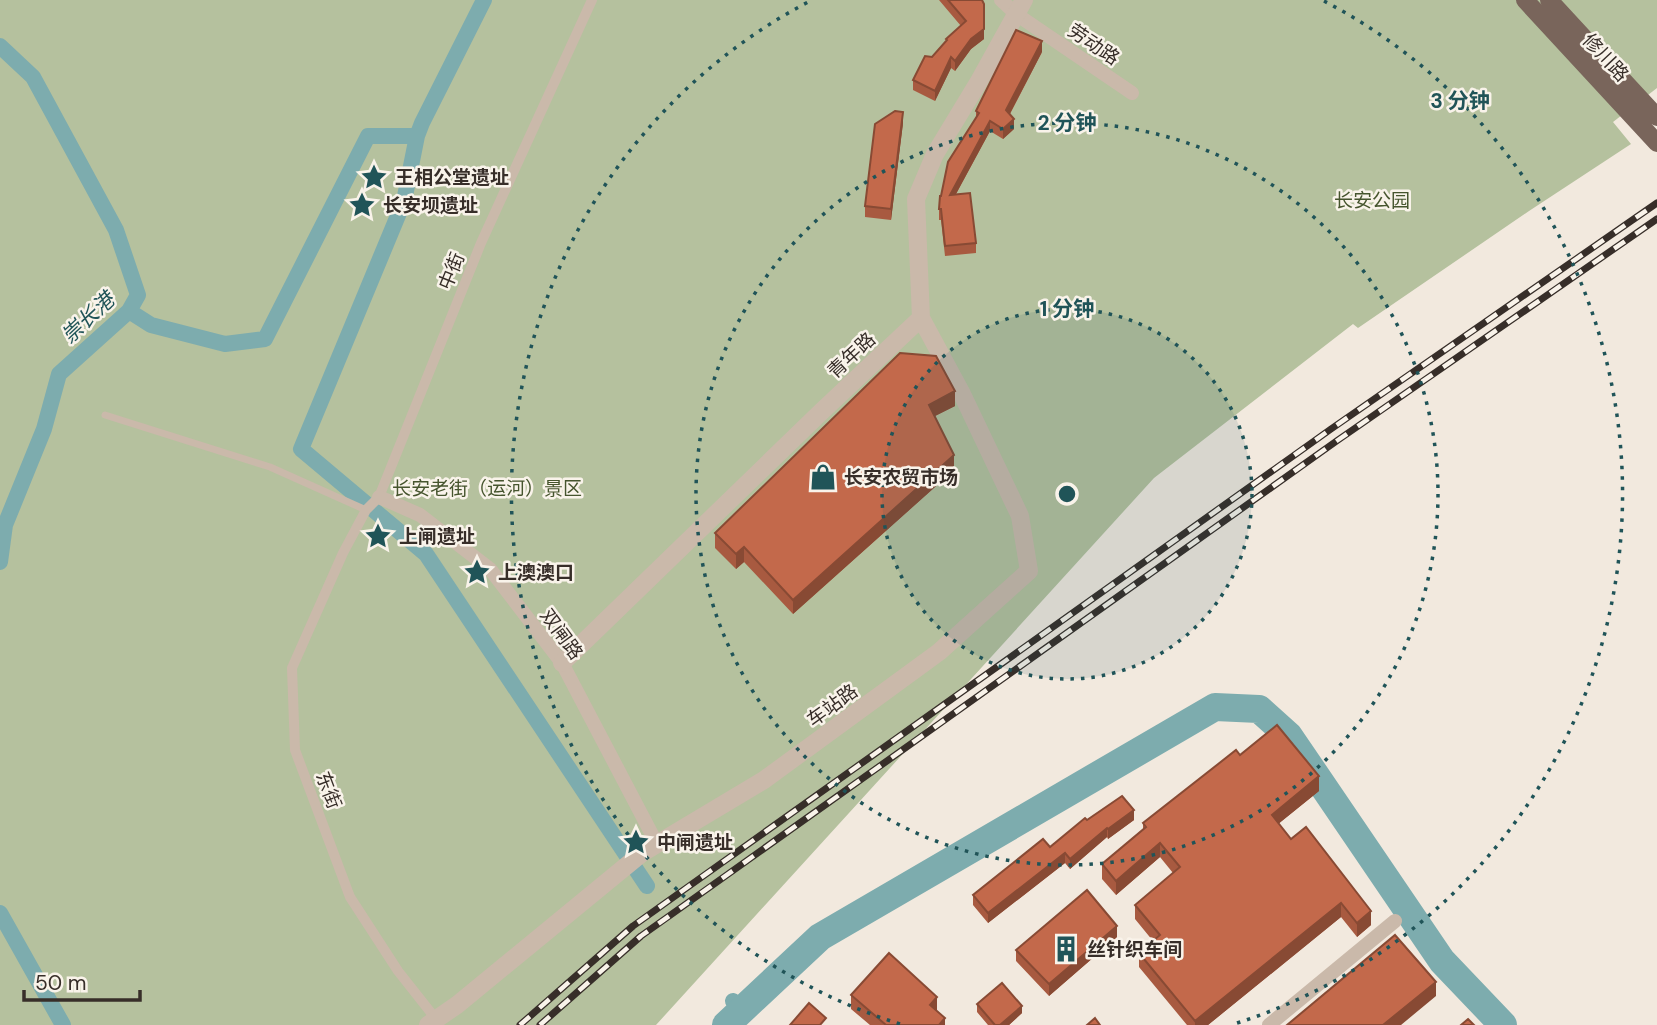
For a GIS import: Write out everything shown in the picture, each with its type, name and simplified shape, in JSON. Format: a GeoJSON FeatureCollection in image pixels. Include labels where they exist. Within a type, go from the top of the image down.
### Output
{"type":"FeatureCollection","features":[{"type":"Feature","properties":{"kind":"main road","name":"修川路"},"geometry":{"type":"LineString","coordinates":[[1525,0],[1657,143]]}},
{"type":"Feature","properties":{"kind":"main road","name":"修川路"},"geometry":{"type":"LineString","coordinates":[[1549,0],[1657,117]]}},
{"type":"Feature","properties":{"kind":"street","name":"中街"},"geometry":{"type":"LineString","coordinates":[[343,553],[367,510],[378,498],[481,243],[592,0]]}},
{"type":"Feature","properties":{"kind":"street","name":"劳动路"},"geometry":{"type":"LineString","coordinates":[[1002,0],[1020,7],[1132,93]]}},
{"type":"Feature","properties":{"kind":"street"},"geometry":{"type":"LineString","coordinates":[[921,318],[916,199],[935,154],[1020,7]]}},
{"type":"Feature","properties":{"kind":"street","name":"青年路"},"geometry":{"type":"LineString","coordinates":[[562,663],[921,318]]}},
{"type":"Feature","properties":{"kind":"street","name":"车站路"},"geometry":{"type":"LineString","coordinates":[[432,1022],[457,1005],[650,848],[764,780],[929,660],[1029,570],[1020,516],[962,394],[921,318]]}},
{"type":"Feature","properties":{"kind":"street","name":"双闸路"},"geometry":{"type":"LineString","coordinates":[[378,498],[420,515],[490,569],[562,663],[650,848]]}},
{"type":"Feature","properties":{"kind":"street","name":"东街"},"geometry":{"type":"LineString","coordinates":[[343,553],[292,668],[295,750],[350,897],[432,1022]]}},
{"type":"Feature","properties":{"kind":"street"},"geometry":{"type":"LineString","coordinates":[[1269,1025],[1395,920]]}},
{"type":"Feature","properties":{"kind":"lane"},"geometry":{"type":"LineString","coordinates":[[104,415],[270,467],[367,510]]}},
{"type":"Feature","properties":{"kind":"green space","name":"长安老街（运河）景区"},"geometry":{"type":"Polygon","coordinates":[[[0,0],[1657,0],[1657,88],[1613,122],[1631,144],[1358,328],[1353,324],[1154,478],[656,1025],[0,1025],[0,0]]]}},
{"type":"Feature","properties":{"kind":"building"},"geometry":{"type":"Polygon","coordinates":[[[948,0],[982,0],[984,29],[971,39],[955,61],[951,57],[935,91],[913,80],[925,56],[932,57],[946,39],[966,21],[948,0]]]}},
{"type":"Feature","properties":{"kind":"building"},"geometry":{"type":"Polygon","coordinates":[[[1016,30],[1042,41],[1006,110],[1014,119],[1003,129],[990,121],[950,195],[970,193],[976,243],[945,246],[939,209],[948,162],[979,113],[976,111],[1016,30]]]}},
{"type":"Feature","properties":{"kind":"building"},"geometry":{"type":"Polygon","coordinates":[[[895,111],[903,112],[891,209],[865,206],[875,124],[895,111]]]}},
{"type":"Feature","properties":{"kind":"building"},"geometry":{"type":"Polygon","coordinates":[[[900,353],[936,356],[955,391],[929,405],[954,455],[793,600],[744,547],[736,554],[715,533],[900,353]]]}},
{"type":"Feature","properties":{"kind":"building"},"geometry":{"type":"Polygon","coordinates":[[[1277,725],[1319,776],[1272,815],[1291,839],[1306,827],[1371,911],[1357,923],[1341,903],[1195,1021],[1139,953],[1160,935],[1135,905],[1180,867],[1160,843],[1116,881],[1102,864],[1146,827],[1143,823],[1236,750],[1240,755],[1277,725]]]}},
{"type":"Feature","properties":{"kind":"building"},"geometry":{"type":"Polygon","coordinates":[[[1122,796],[1134,810],[1107,828],[1070,859],[1065,853],[988,913],[973,895],[1043,839],[1050,847],[1085,818],[1087,820],[1122,796]]]}},
{"type":"Feature","properties":{"kind":"building","name":"丝针织车间"},"geometry":{"type":"Polygon","coordinates":[[[1087,890],[1117,926],[1049,984],[1016,950],[1087,890]]]}},
{"type":"Feature","properties":{"kind":"building"},"geometry":{"type":"Polygon","coordinates":[[[1395,935],[1436,982],[1383,1025],[1287,1025],[1395,935]]]}},
{"type":"Feature","properties":{"kind":"building"},"geometry":{"type":"Polygon","coordinates":[[[889,953],[937,997],[930,1005],[945,1018],[939,1025],[886,1025],[851,995],[889,953]]]}},
{"type":"Feature","properties":{"kind":"building"},"geometry":{"type":"Polygon","coordinates":[[[1002,983],[1022,1006],[1000,1025],[995,1025],[977,1004],[1002,983]]]}},
{"type":"Feature","properties":{"kind":"building"},"geometry":{"type":"Polygon","coordinates":[[[809,1003],[826,1018],[820,1025],[790,1025],[809,1003]]]}},
{"type":"Feature","properties":{"kind":"building"},"geometry":{"type":"Polygon","coordinates":[[[1095,1018],[1100,1025],[1087,1025],[1095,1018]]]}},
{"type":"Feature","properties":{"kind":"building"},"geometry":{"type":"Polygon","coordinates":[[[1468,1019],[1474,1025],[1461,1025],[1468,1019]]]}},
{"type":"Feature","properties":{"kind":"waterway"},"geometry":{"type":"LineString","coordinates":[[484,0],[422,123],[404,201],[301,449],[426,554],[647,886]]}},
{"type":"Feature","properties":{"kind":"waterway","name":"崇长港"},"geometry":{"type":"LineString","coordinates":[[0,46],[33,77],[116,230],[138,295],[129,311],[59,374],[44,429],[5,525],[0,562]]}},
{"type":"Feature","properties":{"kind":"waterway"},"geometry":{"type":"LineString","coordinates":[[129,311],[151,325],[225,344],[265,339],[368,136],[417,136]]}},
{"type":"Feature","properties":{"kind":"waterway"},"geometry":{"type":"LineString","coordinates":[[726,1025],[820,937],[1215,707],[1259,709],[1289,736],[1442,961],[1503,1025]]}},
{"type":"Feature","properties":{"kind":"waterway","name":"崇长港"},"geometry":{"type":"LineString","coordinates":[[0,913],[63,1025]]}},
{"type":"Feature","properties":{"kind":"waterway"},"geometry":{"type":"LineString","coordinates":[[733,1001],[741,1011]]}},
{"type":"Feature","properties":{"kind":"railway"},"geometry":{"type":"LineString","coordinates":[[520,1025],[633,926],[1331,429],[1657,203]]}},
{"type":"Feature","properties":{"kind":"railway"},"geometry":{"type":"LineString","coordinates":[[540,1025],[641,936],[1338,440],[1657,219]]}},
{"type":"Feature","properties":{"kind":"place","name":"王相公堂遗址"},"geometry":{"type":"Point","coordinates":[374,177]}},
{"type":"Feature","properties":{"kind":"place","name":"长安坝遗址"},"geometry":{"type":"Point","coordinates":[362,205]}},
{"type":"Feature","properties":{"kind":"place","name":"长安农贸市场"},"geometry":{"type":"Point","coordinates":[823,477]}},
{"type":"Feature","properties":{"kind":"place","name":"上闸遗址"},"geometry":{"type":"Point","coordinates":[378,536]}},
{"type":"Feature","properties":{"kind":"place","name":"上澳澳口"},"geometry":{"type":"Point","coordinates":[477,572]}},
{"type":"Feature","properties":{"kind":"place","name":"中闸遗址"},"geometry":{"type":"Point","coordinates":[636,842]}},
{"type":"Feature","properties":{"kind":"place","name":"丝针织车间"},"geometry":{"type":"Point","coordinates":[1066,949]}},
{"type":"Feature","properties":{"kind":"park label","name":"长安公园"},"geometry":{"type":"Point","coordinates":[1372,200]}}]}
